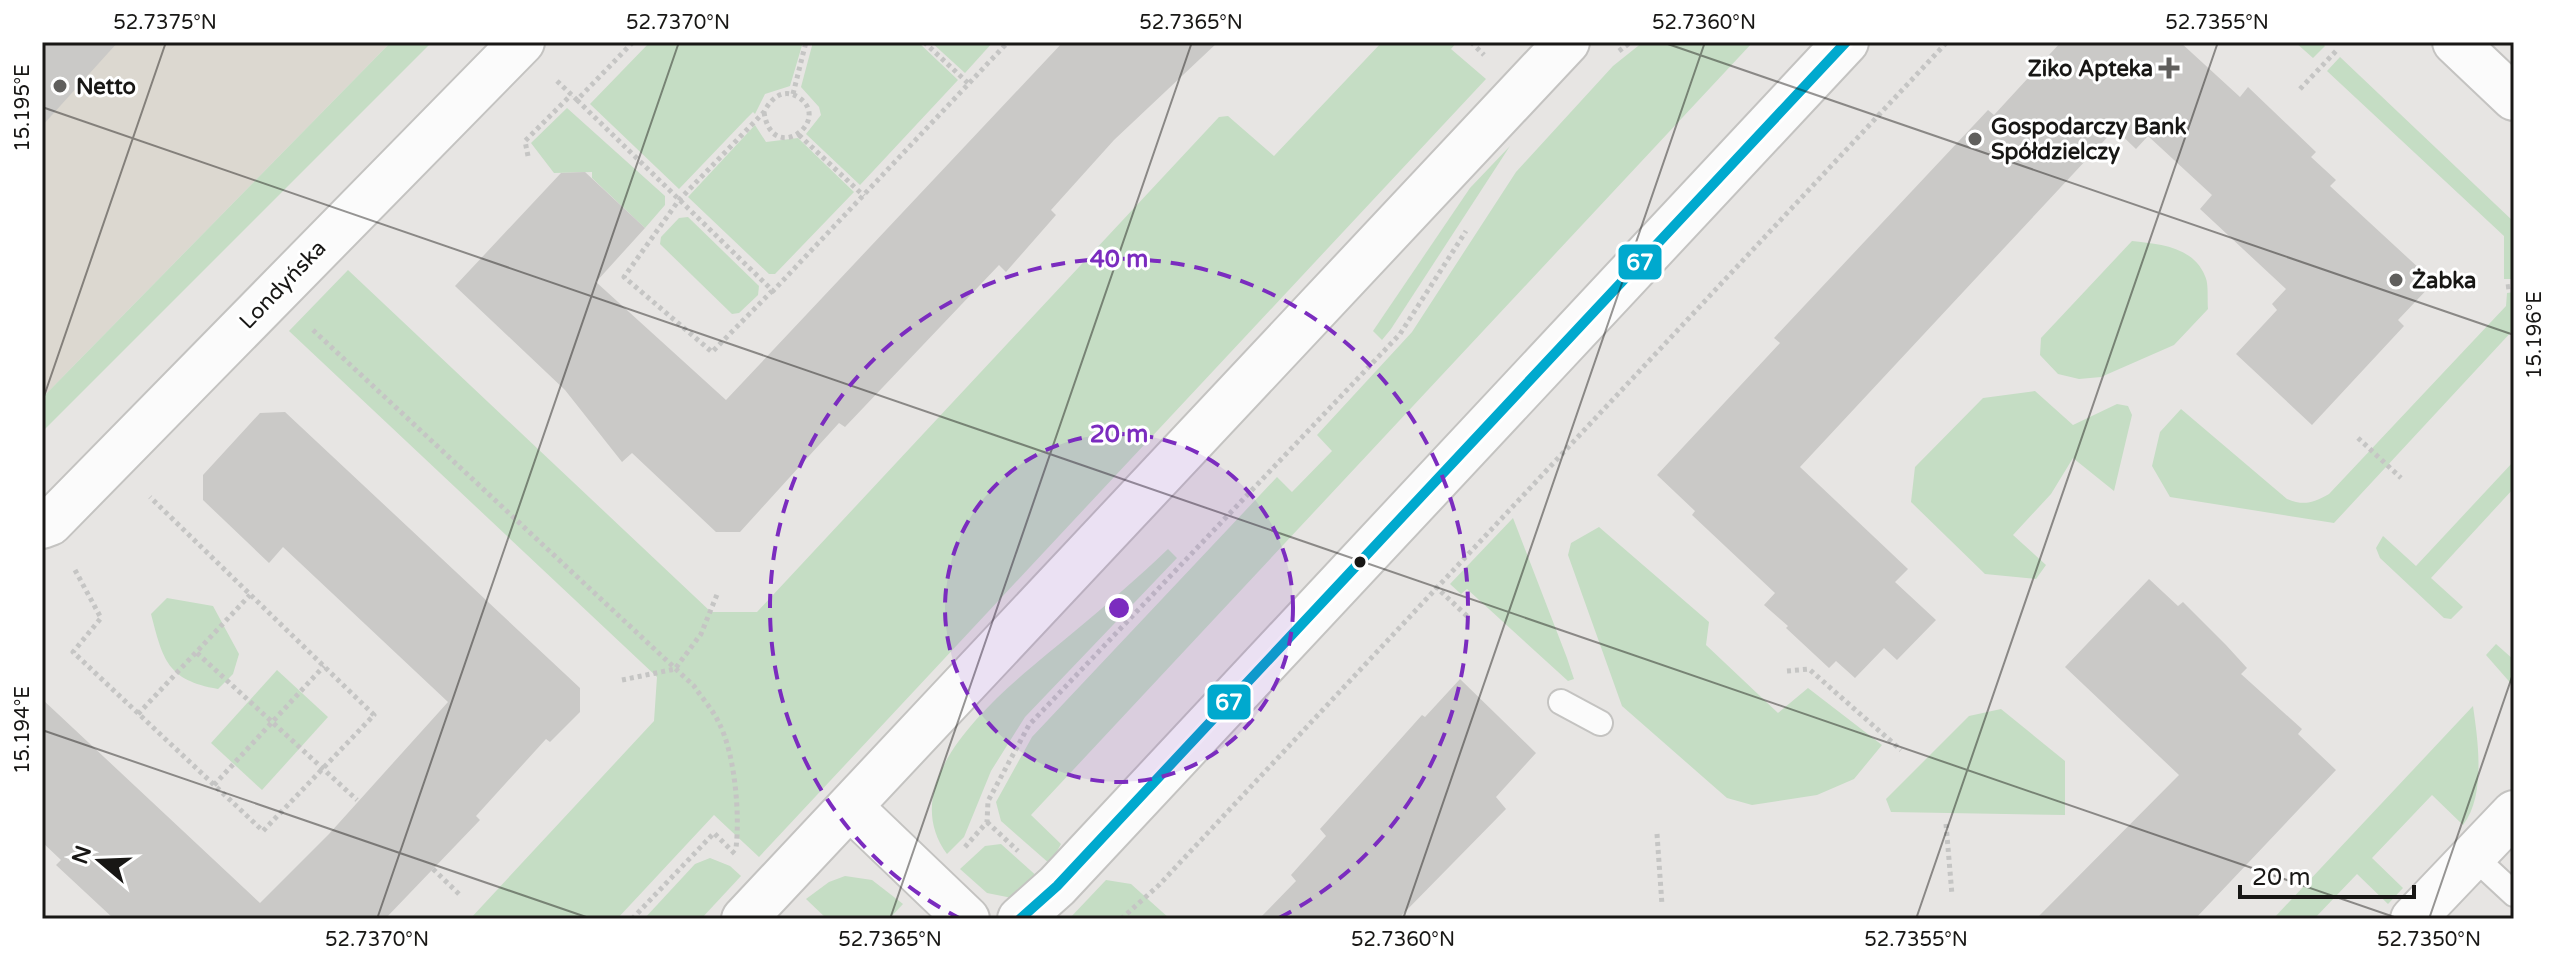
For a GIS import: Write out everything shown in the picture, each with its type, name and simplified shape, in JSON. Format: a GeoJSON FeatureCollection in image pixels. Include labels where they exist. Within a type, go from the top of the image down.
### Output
{"type":"FeatureCollection","features":[{"type":"Feature","properties":{"kind":"street","name":"Londyńska"},"geometry":{"type":"LineString","coordinates":[[46,525],[522,42]]}},
{"type":"Feature","properties":{"kind":"street"},"geometry":{"type":"LineString","coordinates":[[744,919],[1567,42]]}},
{"type":"Feature","properties":{"kind":"street"},"geometry":{"type":"LineString","coordinates":[[1020,919],[1057,886],[1846,42]]}},
{"type":"Feature","properties":{"kind":"street"},"geometry":{"type":"LineString","coordinates":[[2455,42],[2514,98]]}},
{"type":"Feature","properties":{"kind":"street"},"geometry":{"type":"LineString","coordinates":[[850,807],[967,919]]}},
{"type":"Feature","properties":{"kind":"street"},"geometry":{"type":"LineString","coordinates":[[2413,919],[2514,813]]}},
{"type":"Feature","properties":{"kind":"lane"},"geometry":{"type":"LineString","coordinates":[[1561,702],[1600,723]]}},
{"type":"Feature","properties":{"kind":"lane"},"geometry":{"type":"LineString","coordinates":[[2473,856],[2514,894]]}},
{"type":"Feature","properties":{"kind":"path"},"geometry":{"type":"LineString","coordinates":[[793,94],[806,42]]}},
{"type":"Feature","properties":{"kind":"path"},"geometry":{"type":"LineString","coordinates":[[924,42],[969,84]]}},
{"type":"Feature","properties":{"kind":"path"},"geometry":{"type":"LineString","coordinates":[[764,112],[766,125],[775,135],[787,138],[799,135],[807,125],[809,112],[804,101],[793,94],[780,94],[769,101],[764,112],[679,200],[624,277],[712,352],[1008,42]]}},
{"type":"Feature","properties":{"kind":"path"},"geometry":{"type":"LineString","coordinates":[[1611,58],[1631,42]]}},
{"type":"Feature","properties":{"kind":"path"},"geometry":{"type":"LineString","coordinates":[[1121,919],[1159,885],[1435,586],[1947,42]]}},
{"type":"Feature","properties":{"kind":"path"},"geometry":{"type":"LineString","coordinates":[[2300,89],[2337,50]]}},
{"type":"Feature","properties":{"kind":"path"},"geometry":{"type":"LineString","coordinates":[[528,156],[525,141],[571,95]]}},
{"type":"Feature","properties":{"kind":"path"},"geometry":{"type":"LineString","coordinates":[[577,100],[773,291]]}},
{"type":"Feature","properties":{"kind":"path"},"geometry":{"type":"LineString","coordinates":[[799,135],[864,196]]}},
{"type":"Feature","properties":{"kind":"path"},"geometry":{"type":"LineString","coordinates":[[960,853],[987,822],[988,801],[1029,725],[1400,334],[1467,229]]}},
{"type":"Feature","properties":{"kind":"path"},"geometry":{"type":"LineString","coordinates":[[2506,287],[2514,286]]}},
{"type":"Feature","properties":{"kind":"path"},"geometry":{"type":"LineString","coordinates":[[309,326],[694,686],[720,724],[734,787],[738,826],[735,853]]}},
{"type":"Feature","properties":{"kind":"path"},"geometry":{"type":"LineString","coordinates":[[2358,438],[2401,478]]}},
{"type":"Feature","properties":{"kind":"path"},"geometry":{"type":"LineString","coordinates":[[46,525],[101,618],[73,652],[263,831],[374,715],[112,460]]}},
{"type":"Feature","properties":{"kind":"path"},"geometry":{"type":"LineString","coordinates":[[1435,586],[1468,617]]}},
{"type":"Feature","properties":{"kind":"path"},"geometry":{"type":"LineString","coordinates":[[622,680],[675,669],[701,634],[718,592]]}},
{"type":"Feature","properties":{"kind":"path"},"geometry":{"type":"LineString","coordinates":[[138,714],[250,595]]}},
{"type":"Feature","properties":{"kind":"path"},"geometry":{"type":"LineString","coordinates":[[197,653],[357,800]]}},
{"type":"Feature","properties":{"kind":"path"},"geometry":{"type":"LineString","coordinates":[[214,785],[324,666]]}},
{"type":"Feature","properties":{"kind":"path"},"geometry":{"type":"LineString","coordinates":[[1787,671],[1809,669],[1901,750]]}},
{"type":"Feature","properties":{"kind":"path"},"geometry":{"type":"LineString","coordinates":[[1946,824],[1952,895]]}},
{"type":"Feature","properties":{"kind":"path"},"geometry":{"type":"LineString","coordinates":[[1657,834],[1662,905]]}},
{"type":"Feature","properties":{"kind":"path"},"geometry":{"type":"LineString","coordinates":[[433,869],[459,894]]}},
{"type":"Feature","properties":{"kind":"shaded area"},"geometry":{"type":"Polygon","coordinates":[[[42,42],[391,42],[42,398],[42,42]]]}},
{"type":"Feature","properties":{"kind":"green space"},"geometry":{"type":"Polygon","coordinates":[[[391,42],[432,42],[42,432],[42,398],[391,42]]]}},
{"type":"Feature","properties":{"kind":"green space"},"geometry":{"type":"Polygon","coordinates":[[[650,42],[803,42],[790,86],[765,94],[755,114],[753,112],[679,189],[590,104],[650,42]]]}},
{"type":"Feature","properties":{"kind":"green space"},"geometry":{"type":"Polygon","coordinates":[[[813,42],[918,42],[958,80],[860,185],[806,134],[821,115],[819,107],[801,87],[813,42]]]}},
{"type":"Feature","properties":{"kind":"green space"},"geometry":{"type":"Polygon","coordinates":[[[931,42],[993,42],[965,73],[931,42]]]}},
{"type":"Feature","properties":{"kind":"green space"},"geometry":{"type":"Polygon","coordinates":[[[1382,42],[1457,42],[1451,49],[1486,79],[759,857],[714,815],[617,919],[470,919],[654,721],[657,677],[289,331],[348,270],[711,612],[757,612],[1219,117],[1228,116],[1274,156],[1382,42]]]}},
{"type":"Feature","properties":{"kind":"green space"},"geometry":{"type":"Polygon","coordinates":[[[1643,42],[1753,42],[1031,815],[1061,844],[1050,864],[1001,821],[996,802],[1032,737],[1277,477],[1292,492],[1332,451],[1317,435],[1412,332],[1516,172],[1613,66],[1643,42]]]}},
{"type":"Feature","properties":{"kind":"green space"},"geometry":{"type":"Polygon","coordinates":[[[2295,42],[2321,42],[2325,46],[2313,58],[2295,42]]]}},
{"type":"Feature","properties":{"kind":"green space"},"geometry":{"type":"Polygon","coordinates":[[[2340,57],[2514,222],[2514,279],[2504,279],[2504,236],[2327,71],[2340,57]]]}},
{"type":"Feature","properties":{"kind":"green space"},"geometry":{"type":"Polygon","coordinates":[[[567,108],[665,196],[665,205],[645,228],[592,178],[592,172],[554,173],[531,143],[567,108]]]}},
{"type":"Feature","properties":{"kind":"green space"},"geometry":{"type":"Polygon","coordinates":[[[755,125],[766,142],[798,138],[854,192],[775,274],[769,274],[688,197],[755,125]]]}},
{"type":"Feature","properties":{"kind":"green space"},"geometry":{"type":"Polygon","coordinates":[[[1510,146],[1382,340],[1373,331],[1470,188],[1510,146]]]}},
{"type":"Feature","properties":{"kind":"green space"},"geometry":{"type":"Polygon","coordinates":[[[688,217],[759,286],[758,295],[739,313],[732,314],[660,244],[661,237],[679,218],[688,217]]]}},
{"type":"Feature","properties":{"kind":"green space"},"geometry":{"type":"Polygon","coordinates":[[[2132,241],[2174,248],[2192,258],[2206,279],[2208,309],[2174,345],[2101,377],[2079,379],[2058,374],[2040,355],[2041,338],[2132,241]]]}},
{"type":"Feature","properties":{"kind":"green space"},"geometry":{"type":"Polygon","coordinates":[[[2514,292],[2514,329],[2334,523],[2170,497],[2152,466],[2160,432],[2181,409],[2287,499],[2304,503],[2323,497],[2506,306],[2507,293],[2514,292]]]}},
{"type":"Feature","properties":{"kind":"green space"},"geometry":{"type":"Polygon","coordinates":[[[2035,391],[2073,425],[2117,404],[2128,406],[2132,415],[2114,491],[2073,458],[2051,494],[2013,535],[2046,565],[2036,579],[1985,574],[1911,502],[1915,467],[1983,398],[2035,391]]]}},
{"type":"Feature","properties":{"kind":"green space"},"geometry":{"type":"Polygon","coordinates":[[[2514,461],[2514,488],[2431,578],[2463,607],[2451,619],[2444,618],[2380,558],[2376,548],[2383,536],[2416,566],[2514,461]]]}},
{"type":"Feature","properties":{"kind":"green space"},"geometry":{"type":"Polygon","coordinates":[[[1513,518],[1574,679],[1568,681],[1467,589],[1461,594],[1450,584],[1513,518]]]}},
{"type":"Feature","properties":{"kind":"green space"},"geometry":{"type":"Polygon","coordinates":[[[1599,527],[1709,622],[1706,645],[1778,713],[1808,688],[1882,745],[1854,779],[1817,795],[1752,805],[1727,798],[1622,706],[1568,555],[1571,543],[1599,527]]]}},
{"type":"Feature","properties":{"kind":"green space"},"geometry":{"type":"Polygon","coordinates":[[[1168,549],[1177,558],[1025,717],[991,771],[964,837],[947,854],[933,823],[934,791],[947,760],[968,729],[995,700],[1168,549]]]}},
{"type":"Feature","properties":{"kind":"green space"},"geometry":{"type":"Polygon","coordinates":[[[167,598],[213,606],[239,654],[233,674],[218,689],[188,680],[164,656],[151,614],[167,598]]]}},
{"type":"Feature","properties":{"kind":"green space"},"geometry":{"type":"Polygon","coordinates":[[[2496,644],[2514,660],[2514,687],[2486,655],[2496,644]]]}},
{"type":"Feature","properties":{"kind":"green space"},"geometry":{"type":"Polygon","coordinates":[[[277,670],[328,717],[262,790],[211,743],[277,670]]]}},
{"type":"Feature","properties":{"kind":"green space"},"geometry":{"type":"Polygon","coordinates":[[[2473,706],[2478,784],[2470,813],[2463,825],[2432,795],[2372,858],[2403,888],[2388,904],[2357,874],[2314,919],[2273,919],[2473,706]]]}},
{"type":"Feature","properties":{"kind":"green space"},"geometry":{"type":"Polygon","coordinates":[[[2001,709],[2065,761],[2065,815],[1891,812],[1886,799],[1969,716],[2001,709]]]}},
{"type":"Feature","properties":{"kind":"green space"},"geometry":{"type":"Polygon","coordinates":[[[1001,844],[1039,878],[1012,898],[987,893],[960,869],[985,846],[1001,844]]]}},
{"type":"Feature","properties":{"kind":"green space"},"geometry":{"type":"Polygon","coordinates":[[[710,858],[730,866],[741,876],[701,919],[644,919],[695,864],[710,858]]]}},
{"type":"Feature","properties":{"kind":"green space"},"geometry":{"type":"Polygon","coordinates":[[[845,876],[872,880],[903,904],[889,919],[827,919],[806,899],[829,882],[845,876]]]}},
{"type":"Feature","properties":{"kind":"green space"},"geometry":{"type":"Polygon","coordinates":[[[1106,880],[1131,884],[1170,919],[1069,919],[1106,880]]]}},
{"type":"Feature","properties":{"kind":"building","name":"Netto"},"geometry":{"type":"Polygon","coordinates":[[[42,42],[118,42],[42,126],[42,42]]]}},
{"type":"Feature","properties":{"kind":"building"},"geometry":{"type":"Polygon","coordinates":[[[1063,42],[1218,42],[1114,140],[1051,210],[1056,215],[1006,272],[999,265],[845,427],[839,423],[740,532],[716,532],[632,453],[622,462],[565,390],[455,286],[561,173],[585,172],[645,228],[596,282],[726,400],[1063,42]]]}},
{"type":"Feature","properties":{"kind":"building"},"geometry":{"type":"Polygon","coordinates":[[[2061,42],[2180,42],[2240,97],[2248,87],[2316,152],[2311,157],[2336,180],[2330,186],[2434,282],[2398,320],[2404,326],[2312,425],[2236,354],[2277,310],[2272,304],[2286,289],[2200,209],[2212,195],[2148,136],[2136,149],[2115,129],[1800,467],[1908,569],[1895,582],[1936,620],[1897,660],[1884,648],[1855,678],[1836,661],[1829,668],[1786,628],[1788,626],[1764,605],[1775,593],[1692,515],[1695,511],[1657,475],[1780,343],[1774,338],[1988,110],[1994,115],[2061,42]]]}},
{"type":"Feature","properties":{"kind":"building"},"geometry":{"type":"Polygon","coordinates":[[[285,412],[580,688],[580,712],[550,742],[546,739],[476,816],[480,820],[385,919],[114,919],[56,865],[61,860],[42,842],[42,699],[260,903],[329,834],[448,702],[283,547],[269,563],[203,500],[203,475],[260,413],[285,412]]]}},
{"type":"Feature","properties":{"kind":"building"},"geometry":{"type":"Polygon","coordinates":[[[2149,579],[2178,606],[2183,602],[2226,645],[2247,668],[2241,674],[2302,729],[2298,734],[2336,770],[2195,919],[2036,919],[2179,775],[2065,667],[2149,579]]]}},
{"type":"Feature","properties":{"kind":"building"},"geometry":{"type":"Polygon","coordinates":[[[1460,679],[1536,753],[1496,797],[1506,809],[1398,919],[1259,919],[1296,881],[1291,875],[1326,836],[1320,829],[1422,715],[1425,717],[1460,679]]]}},
{"type":"Feature","properties":{"kind":"transit line","name":"67"},"geometry":{"type":"LineString","coordinates":[[1020,919],[1057,886],[1846,42]]}},
{"type":"Feature","properties":{"kind":"place","name":"Ziko Apteka"},"geometry":{"type":"Point","coordinates":[2169,68]}},
{"type":"Feature","properties":{"kind":"place","name":"Netto"},"geometry":{"type":"Point","coordinates":[60,86]}},
{"type":"Feature","properties":{"kind":"place","name":"Gospodarczy Bank Spółdzielczy"},"geometry":{"type":"Point","coordinates":[1975,139]}},
{"type":"Feature","properties":{"kind":"place","name":"Żabka"},"geometry":{"type":"Point","coordinates":[2396,280]}}]}
